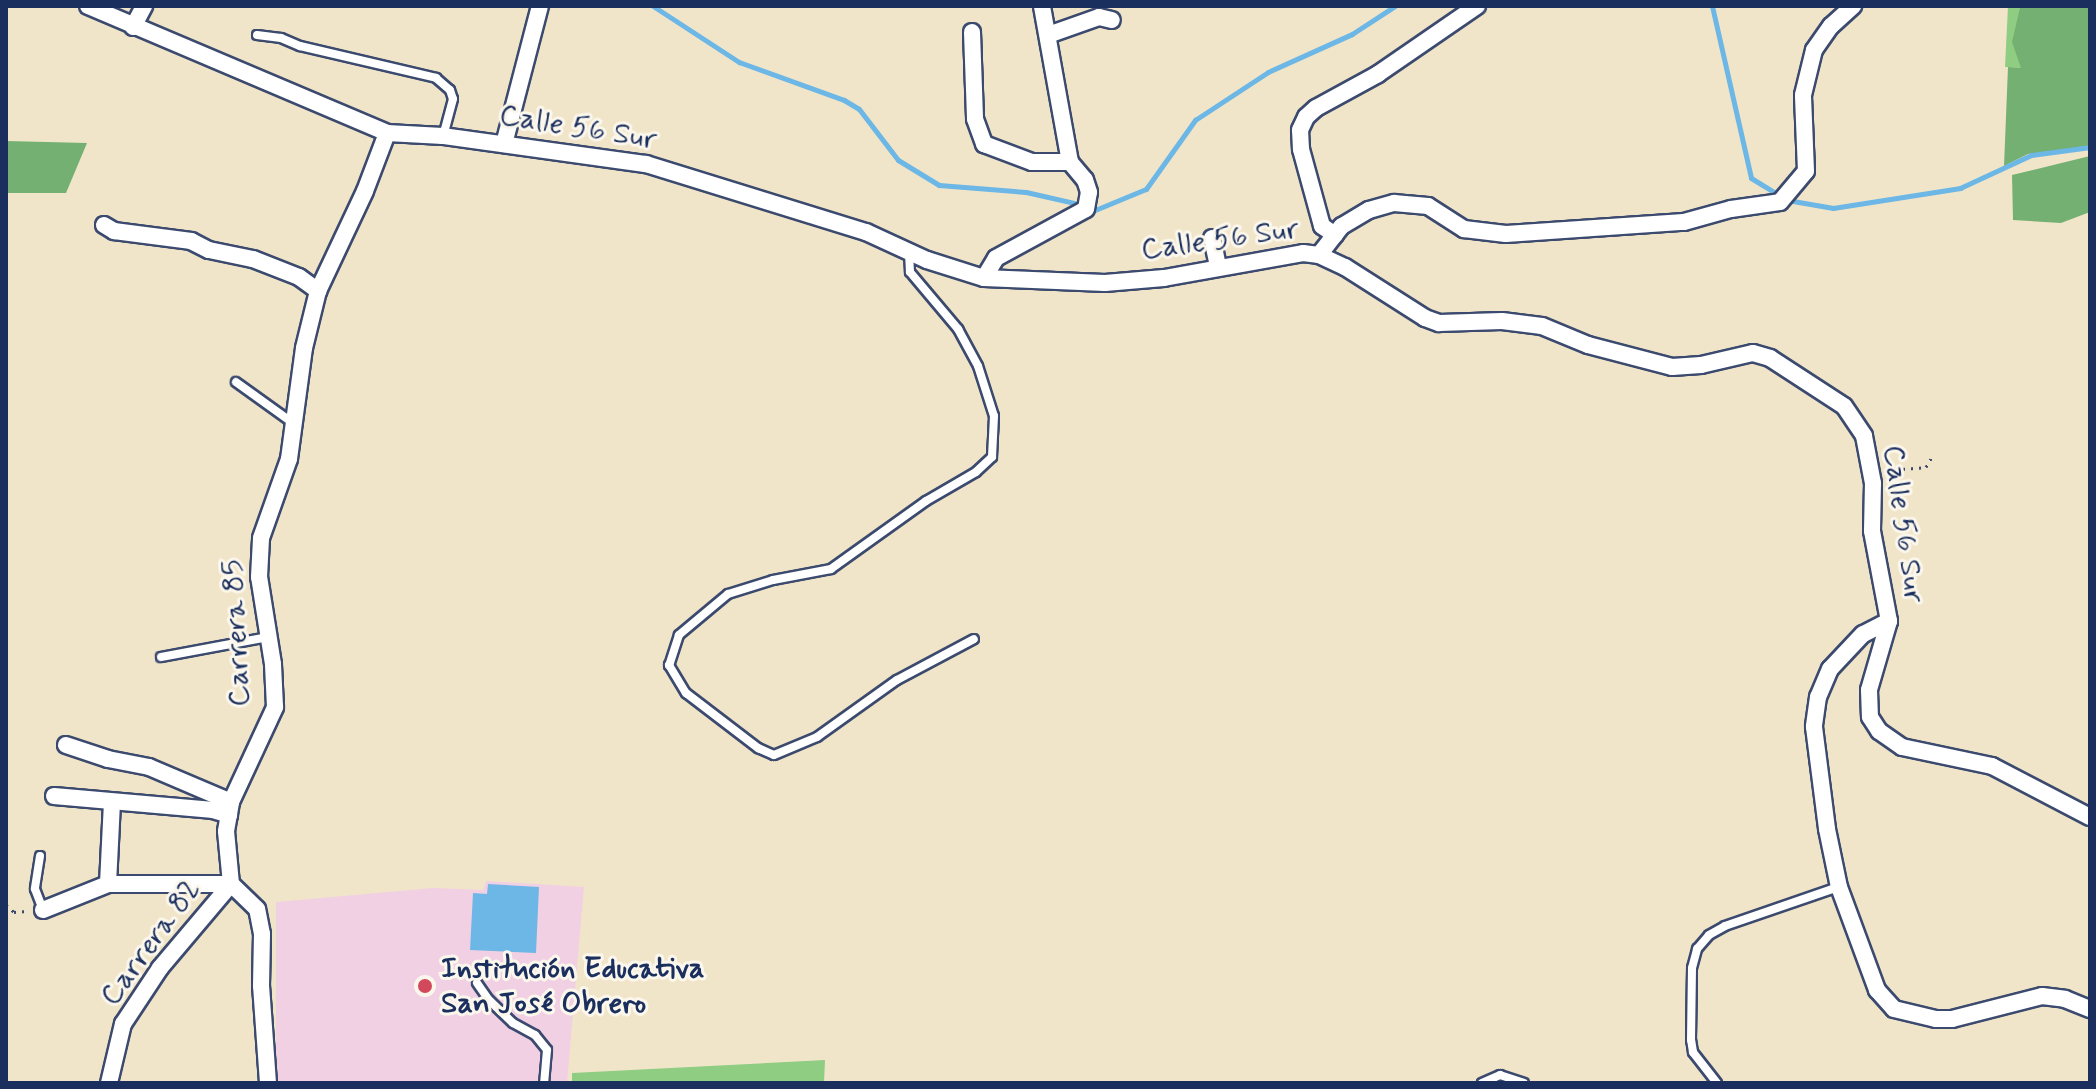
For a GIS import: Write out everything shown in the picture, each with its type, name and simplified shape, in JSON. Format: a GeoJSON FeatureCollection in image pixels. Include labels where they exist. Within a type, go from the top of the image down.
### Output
{"type":"FeatureCollection","features":[{"type":"Feature","properties":{"kind":"street","name":"Calle 56 Sur"},"geometry":{"type":"LineString","coordinates":[[88,6],[387,133],[504,144],[603,148],[866,232],[909,252],[984,278],[1105,283],[1164,278],[1303,253],[1319,255],[1345,267],[1425,318],[1439,323],[1502,321],[1542,326],[1588,345],[1672,367],[1701,365],[1753,353],[1770,358],[1844,406],[1864,436],[1872,471],[1872,531],[1889,621],[1869,690],[1870,717],[1879,731],[1902,747],[1992,766],[2090,817]]}},
{"type":"Feature","properties":{"kind":"street"},"geometry":{"type":"LineString","coordinates":[[133,27],[144,6]]}},
{"type":"Feature","properties":{"kind":"street"},"geometry":{"type":"LineString","coordinates":[[504,144],[540,6]]}},
{"type":"Feature","properties":{"kind":"street"},"geometry":{"type":"LineString","coordinates":[[984,278],[996,258],[1086,209],[1089,192],[1085,180],[1070,162],[1042,6]]}},
{"type":"Feature","properties":{"kind":"street"},"geometry":{"type":"LineString","coordinates":[[1335,235],[1322,226],[1301,149],[1300,130],[1306,117],[1316,108],[1378,74],[1477,6]]}},
{"type":"Feature","properties":{"kind":"street"},"geometry":{"type":"LineString","coordinates":[[1319,255],[1335,235],[1369,210],[1394,203],[1428,206],[1464,229],[1506,234],[1684,222],[1731,209],[1780,202],[1806,171],[1803,95],[1814,50],[1831,26],[1853,6]]}},
{"type":"Feature","properties":{"kind":"street"},"geometry":{"type":"LineString","coordinates":[[1048,35],[1099,17],[1112,20]]}},
{"type":"Feature","properties":{"kind":"street"},"geometry":{"type":"LineString","coordinates":[[972,32],[975,119],[984,144],[1032,162],[1070,162]]}},
{"type":"Feature","properties":{"kind":"street","name":"Carrera 85"},"geometry":{"type":"LineString","coordinates":[[231,884],[226,831],[230,809],[275,707],[269,637],[259,577],[261,538],[289,459],[304,348],[318,291],[365,191],[387,133]]}},
{"type":"Feature","properties":{"kind":"street"},"geometry":{"type":"LineString","coordinates":[[104,225],[114,231],[191,241],[209,250],[253,259],[299,277],[318,291]]}},
{"type":"Feature","properties":{"kind":"street"},"geometry":{"type":"LineString","coordinates":[[1212,238],[1218,267]]}},
{"type":"Feature","properties":{"kind":"street"},"geometry":{"type":"LineString","coordinates":[[1889,621],[1863,634],[1841,655],[1822,682],[1815,743],[1839,887],[1877,990],[1894,1009],[1920,1018],[1952,1019],[2042,996],[2065,999],[2090,1009]]}},
{"type":"Feature","properties":{"kind":"street"},"geometry":{"type":"LineString","coordinates":[[66,745],[149,767],[230,809]]}},
{"type":"Feature","properties":{"kind":"street"},"geometry":{"type":"LineString","coordinates":[[54,796],[230,809]]}},
{"type":"Feature","properties":{"kind":"street"},"geometry":{"type":"LineString","coordinates":[[108,884],[112,802]]}},
{"type":"Feature","properties":{"kind":"street"},"geometry":{"type":"LineString","coordinates":[[43,910],[108,884],[231,884],[257,909],[262,934],[261,986],[268,1083]]}},
{"type":"Feature","properties":{"kind":"street","name":"Carrera 82"},"geometry":{"type":"LineString","coordinates":[[109,1083],[123,1024],[160,968],[231,884]]}},
{"type":"Feature","properties":{"kind":"lane"},"geometry":{"type":"LineString","coordinates":[[257,35],[281,38],[300,46],[436,78],[450,90],[453,99],[443,136]]}},
{"type":"Feature","properties":{"kind":"lane"},"geometry":{"type":"LineString","coordinates":[[909,252],[910,272],[958,329],[978,366],[994,416],[992,457],[976,472],[926,501],[831,569],[773,580],[728,594],[679,635],[669,665],[686,693],[758,748],[774,755],[817,737],[897,680],[974,639]]}},
{"type":"Feature","properties":{"kind":"lane"},"geometry":{"type":"LineString","coordinates":[[236,382],[294,424]]}},
{"type":"Feature","properties":{"kind":"lane"},"geometry":{"type":"LineString","coordinates":[[161,657],[269,637]]}},
{"type":"Feature","properties":{"kind":"lane"},"geometry":{"type":"LineString","coordinates":[[40,856],[35,889],[43,910]]}},
{"type":"Feature","properties":{"kind":"lane"},"geometry":{"type":"LineString","coordinates":[[1717,1083],[1693,1052],[1691,1040],[1692,968],[1697,949],[1709,935],[1725,926],[1839,887]]}},
{"type":"Feature","properties":{"kind":"lane"},"geometry":{"type":"LineString","coordinates":[[477,983],[489,1000],[513,1023],[535,1035],[547,1050],[544,1083]]}},
{"type":"Feature","properties":{"kind":"lane"},"geometry":{"type":"LineString","coordinates":[[1482,1083],[1500,1075],[1524,1083]]}},
{"type":"Feature","properties":{"kind":"path"},"geometry":{"type":"LineString","coordinates":[[1872,471],[1926,467],[1932,457]]}},
{"type":"Feature","properties":{"kind":"path"},"geometry":{"type":"LineString","coordinates":[[6,905],[14,912],[43,910]]}},
{"type":"Feature","properties":{"kind":"shaded area","name":"Institución Educativa San José Obrero"},"geometry":{"type":"Polygon","coordinates":[[[486,881],[584,887],[567,1083],[276,1083],[276,902],[433,888],[483,890],[486,881]]]}},
{"type":"Feature","properties":{"kind":"green space"},"geometry":{"type":"Polygon","coordinates":[[[2008,6],[2068,6],[2021,68],[2005,67],[2008,6]]]}},
{"type":"Feature","properties":{"kind":"green space"},"geometry":{"type":"Polygon","coordinates":[[[2090,6],[2090,146],[2028,154],[2004,166],[2008,67],[2021,68],[2012,42],[2020,8],[2090,6]]]}},
{"type":"Feature","properties":{"kind":"green space"},"geometry":{"type":"Polygon","coordinates":[[[6,141],[87,143],[66,193],[6,193],[6,141]]]}},
{"type":"Feature","properties":{"kind":"green space"},"geometry":{"type":"Polygon","coordinates":[[[2090,156],[2090,212],[2061,223],[2013,220],[2012,175],[2090,156]]]}},
{"type":"Feature","properties":{"kind":"green space"},"geometry":{"type":"Polygon","coordinates":[[[825,1060],[824,1083],[572,1083],[572,1073],[825,1060]]]}},
{"type":"Feature","properties":{"kind":"water"},"geometry":{"type":"Polygon","coordinates":[[[488,884],[539,887],[536,953],[470,950],[473,893],[487,894],[488,884]]]}},
{"type":"Feature","properties":{"kind":"waterway"},"geometry":{"type":"LineString","coordinates":[[653,6],[739,62],[844,100],[859,109],[898,160],[939,185],[1026,192],[1083,205]]}},
{"type":"Feature","properties":{"kind":"waterway"},"geometry":{"type":"LineString","coordinates":[[1095,210],[1146,189],[1195,120],[1268,72],[1352,34],[1395,6]]}},
{"type":"Feature","properties":{"kind":"waterway"},"geometry":{"type":"LineString","coordinates":[[1712,6],[1751,178],[1787,200],[1833,208],[1960,188],[2031,155],[2090,147]]}},
{"type":"Feature","properties":{"kind":"place","name":"Institución Educativa San José Obrero"},"geometry":{"type":"Point","coordinates":[425,986]}}]}
